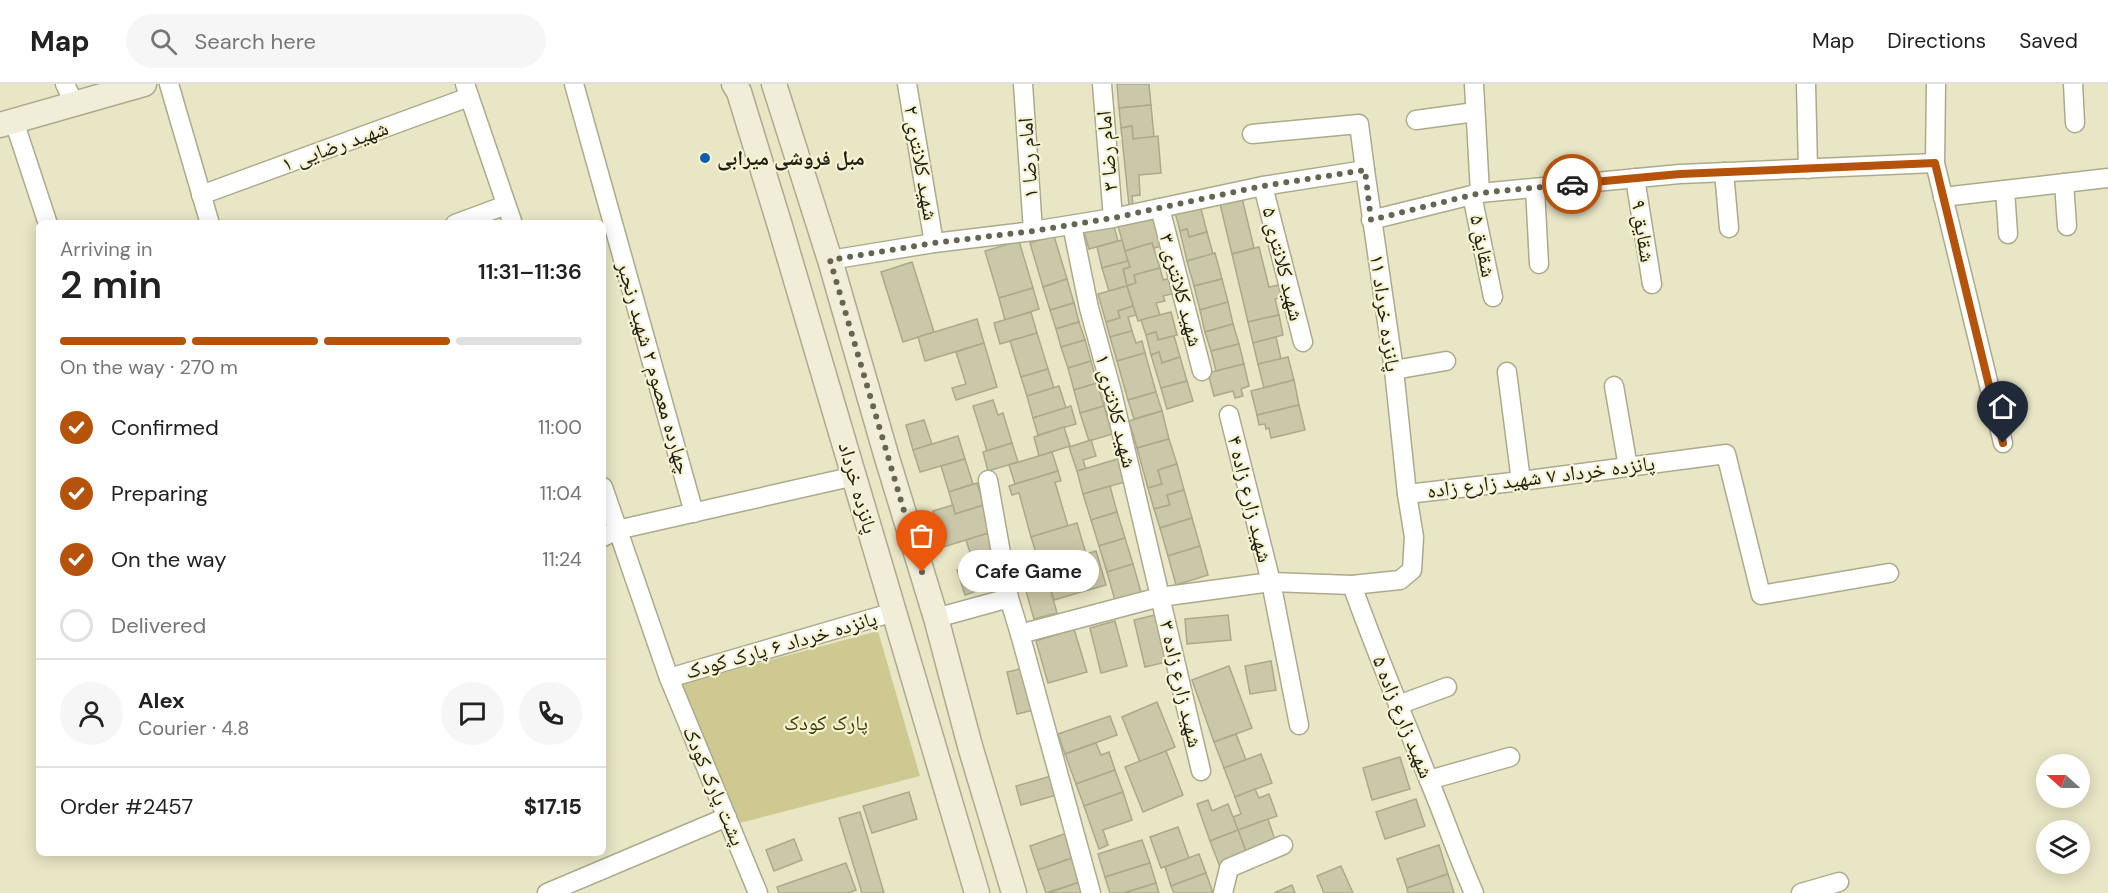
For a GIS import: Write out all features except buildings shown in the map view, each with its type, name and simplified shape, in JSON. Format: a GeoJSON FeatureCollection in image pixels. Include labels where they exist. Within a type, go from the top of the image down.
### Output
{"type":"FeatureCollection","features":[{"type":"Feature","properties":{"kind":"main road"},"geometry":{"type":"LineString","coordinates":[[7,123],[70,94],[144,84]]}},
{"type":"Feature","properties":{"kind":"main road","name":"پانزده خرداد"},"geometry":{"type":"LineString","coordinates":[[734,84],[739,92],[780,226],[977,893]]}},
{"type":"Feature","properties":{"kind":"main road","name":"پانزده خرداد"},"geometry":{"type":"LineString","coordinates":[[774,84],[830,260],[936,618],[970,746],[1014,893]]}},
{"type":"Feature","properties":{"kind":"street"},"geometry":{"type":"LineString","coordinates":[[169,84],[209,220]]}},
{"type":"Feature","properties":{"kind":"street","name":"چهارده معصوم ۲ شهید رنجبر"},"geometry":{"type":"LineString","coordinates":[[574,84],[694,513]]}},
{"type":"Feature","properties":{"kind":"street","name":"شهید کلانتری ۲"},"geometry":{"type":"LineString","coordinates":[[907,84],[934,243]]}},
{"type":"Feature","properties":{"kind":"street","name":"امام رضا ۱"},"geometry":{"type":"LineString","coordinates":[[1023,84],[1033,231]]}},
{"type":"Feature","properties":{"kind":"street","name":"امام رضا ۳"},"geometry":{"type":"LineString","coordinates":[[1102,84],[1113,218]]}},
{"type":"Feature","properties":{"kind":"street","name":"شقایق ۵"},"geometry":{"type":"LineString","coordinates":[[1474,84],[1476,194],[1493,297]]}},
{"type":"Feature","properties":{"kind":"street"},"geometry":{"type":"LineString","coordinates":[[1806,84],[1809,168]]}},
{"type":"Feature","properties":{"kind":"street"},"geometry":{"type":"LineString","coordinates":[[1936,84],[1935,163],[2003,443]]}},
{"type":"Feature","properties":{"kind":"street"},"geometry":{"type":"LineString","coordinates":[[2073,84],[2075,123]]}},
{"type":"Feature","properties":{"kind":"street"},"geometry":{"type":"LineString","coordinates":[[467,90],[512,220]]}},
{"type":"Feature","properties":{"kind":"street","name":"شهید رضایی ۱"},"geometry":{"type":"LineString","coordinates":[[201,195],[467,90]]}},
{"type":"Feature","properties":{"kind":"street"},"geometry":{"type":"LineString","coordinates":[[1416,120],[1475,112]]}},
{"type":"Feature","properties":{"kind":"street"},"geometry":{"type":"LineString","coordinates":[[7,123],[46,220]]}},
{"type":"Feature","properties":{"kind":"street","name":"پانزده خرداد ۱۱"},"geometry":{"type":"LineString","coordinates":[[1252,134],[1359,124],[1394,370],[1407,494]]}},
{"type":"Feature","properties":{"kind":"street"},"geometry":{"type":"LineString","coordinates":[[1371,220],[1476,194],[1535,188],[1724,172],[1935,163]]}},
{"type":"Feature","properties":{"kind":"street"},"geometry":{"type":"LineString","coordinates":[[830,260],[934,243],[1072,225],[1263,186],[1365,170]]}},
{"type":"Feature","properties":{"kind":"street"},"geometry":{"type":"LineString","coordinates":[[1724,172],[1729,228]]}},
{"type":"Feature","properties":{"kind":"street","name":"شقایق ۹"},"geometry":{"type":"LineString","coordinates":[[1635,178],[1652,284]]}},
{"type":"Feature","properties":{"kind":"street"},"geometry":{"type":"LineString","coordinates":[[1943,197],[2108,178]]}},
{"type":"Feature","properties":{"kind":"street"},"geometry":{"type":"LineString","coordinates":[[2064,183],[2067,226]]}},
{"type":"Feature","properties":{"kind":"street","name":"شهید کلانتری ۵"},"geometry":{"type":"LineString","coordinates":[[1263,186],[1303,342]]}},
{"type":"Feature","properties":{"kind":"street"},"geometry":{"type":"LineString","coordinates":[[1535,188],[1539,264]]}},
{"type":"Feature","properties":{"kind":"street"},"geometry":{"type":"LineString","coordinates":[[2005,190],[2008,234]]}},
{"type":"Feature","properties":{"kind":"street"},"geometry":{"type":"LineString","coordinates":[[466,220],[506,205]]}},
{"type":"Feature","properties":{"kind":"street","name":"شهید کلانتری ۳"},"geometry":{"type":"LineString","coordinates":[[1160,208],[1202,371]]}},
{"type":"Feature","properties":{"kind":"street","name":"شهید کلانتری ۱"},"geometry":{"type":"LineString","coordinates":[[1072,225],[1089,308],[1112,392],[1160,597]]}},
{"type":"Feature","properties":{"kind":"street"},"geometry":{"type":"LineString","coordinates":[[1394,370],[1446,361]]}},
{"type":"Feature","properties":{"kind":"street"},"geometry":{"type":"LineString","coordinates":[[1507,372],[1521,482]]}},
{"type":"Feature","properties":{"kind":"street"},"geometry":{"type":"LineString","coordinates":[[1614,386],[1628,467]]}},
{"type":"Feature","properties":{"kind":"street","name":"شهید زارع زاده ۴"},"geometry":{"type":"LineString","coordinates":[[1229,415],[1270,582],[1299,725]]}},
{"type":"Feature","properties":{"kind":"street","name":"پانزده خرداد ۷ شهید زارع زاده"},"geometry":{"type":"LineString","coordinates":[[1020,634],[1160,597],[1270,582],[1352,585],[1400,580],[1412,570],[1414,537],[1407,494],[1521,482],[1726,454],[1761,595],[1889,573]]}},
{"type":"Feature","properties":{"kind":"street"},"geometry":{"type":"LineString","coordinates":[[610,534],[855,476]]}},
{"type":"Feature","properties":{"kind":"street"},"geometry":{"type":"LineString","coordinates":[[988,480],[1009,598],[1092,893]]}},
{"type":"Feature","properties":{"kind":"street","name":"پشت پارک کودک"},"geometry":{"type":"LineString","coordinates":[[606,508],[610,534],[758,893]]}},
{"type":"Feature","properties":{"kind":"street","name":"شهید زارع زاده ۵"},"geometry":{"type":"LineString","coordinates":[[1352,585],[1429,780],[1454,850],[1474,893]]}},
{"type":"Feature","properties":{"kind":"street","name":"شهید زارع زاده ۳"},"geometry":{"type":"LineString","coordinates":[[1160,597],[1201,771]]}},
{"type":"Feature","properties":{"kind":"street"},"geometry":{"type":"LineString","coordinates":[[936,618],[1009,598]]}},
{"type":"Feature","properties":{"kind":"street","name":"پانزده خرداد ۶ پارک کودک"},"geometry":{"type":"LineString","coordinates":[[669,678],[894,612]]}},
{"type":"Feature","properties":{"kind":"street"},"geometry":{"type":"LineString","coordinates":[[1398,705],[1447,687]]}},
{"type":"Feature","properties":{"kind":"street"},"geometry":{"type":"LineString","coordinates":[[1429,780],[1509,757]]}},
{"type":"Feature","properties":{"kind":"street"},"geometry":{"type":"LineString","coordinates":[[547,893],[727,817]]}},
{"type":"Feature","properties":{"kind":"street"},"geometry":{"type":"LineString","coordinates":[[1222,893],[1229,868],[1283,845]]}},
{"type":"Feature","properties":{"kind":"street"},"geometry":{"type":"LineString","coordinates":[[1801,893],[1839,882]]}},
{"type":"Feature","properties":{"kind":"green space","name":"پارک کودک"},"geometry":{"type":"Polygon","coordinates":[[[878,631],[920,776],[736,824],[682,684],[878,631]]]}},
{"type":"Feature","properties":{"kind":"way so far"},"geometry":{"type":"LineString","coordinates":[[922,572],[830,260],[1113,218],[1263,186],[1365,170],[1371,220],[1480,193],[1572,184]]}},
{"type":"Feature","properties":{"kind":"place","name":"مبل فروشی میرابی"},"geometry":{"type":"Point","coordinates":[705,158]}},
{"type":"Feature","properties":{"kind":"place","name":"Cafe Game"},"geometry":{"type":"Point","coordinates":[922,572]}},
{"type":"Feature","properties":{"kind":"route"},"geometry":{"type":"LineString","coordinates":[[1572,184],[1680,174],[1935,163],[2003,443]]}}]}
